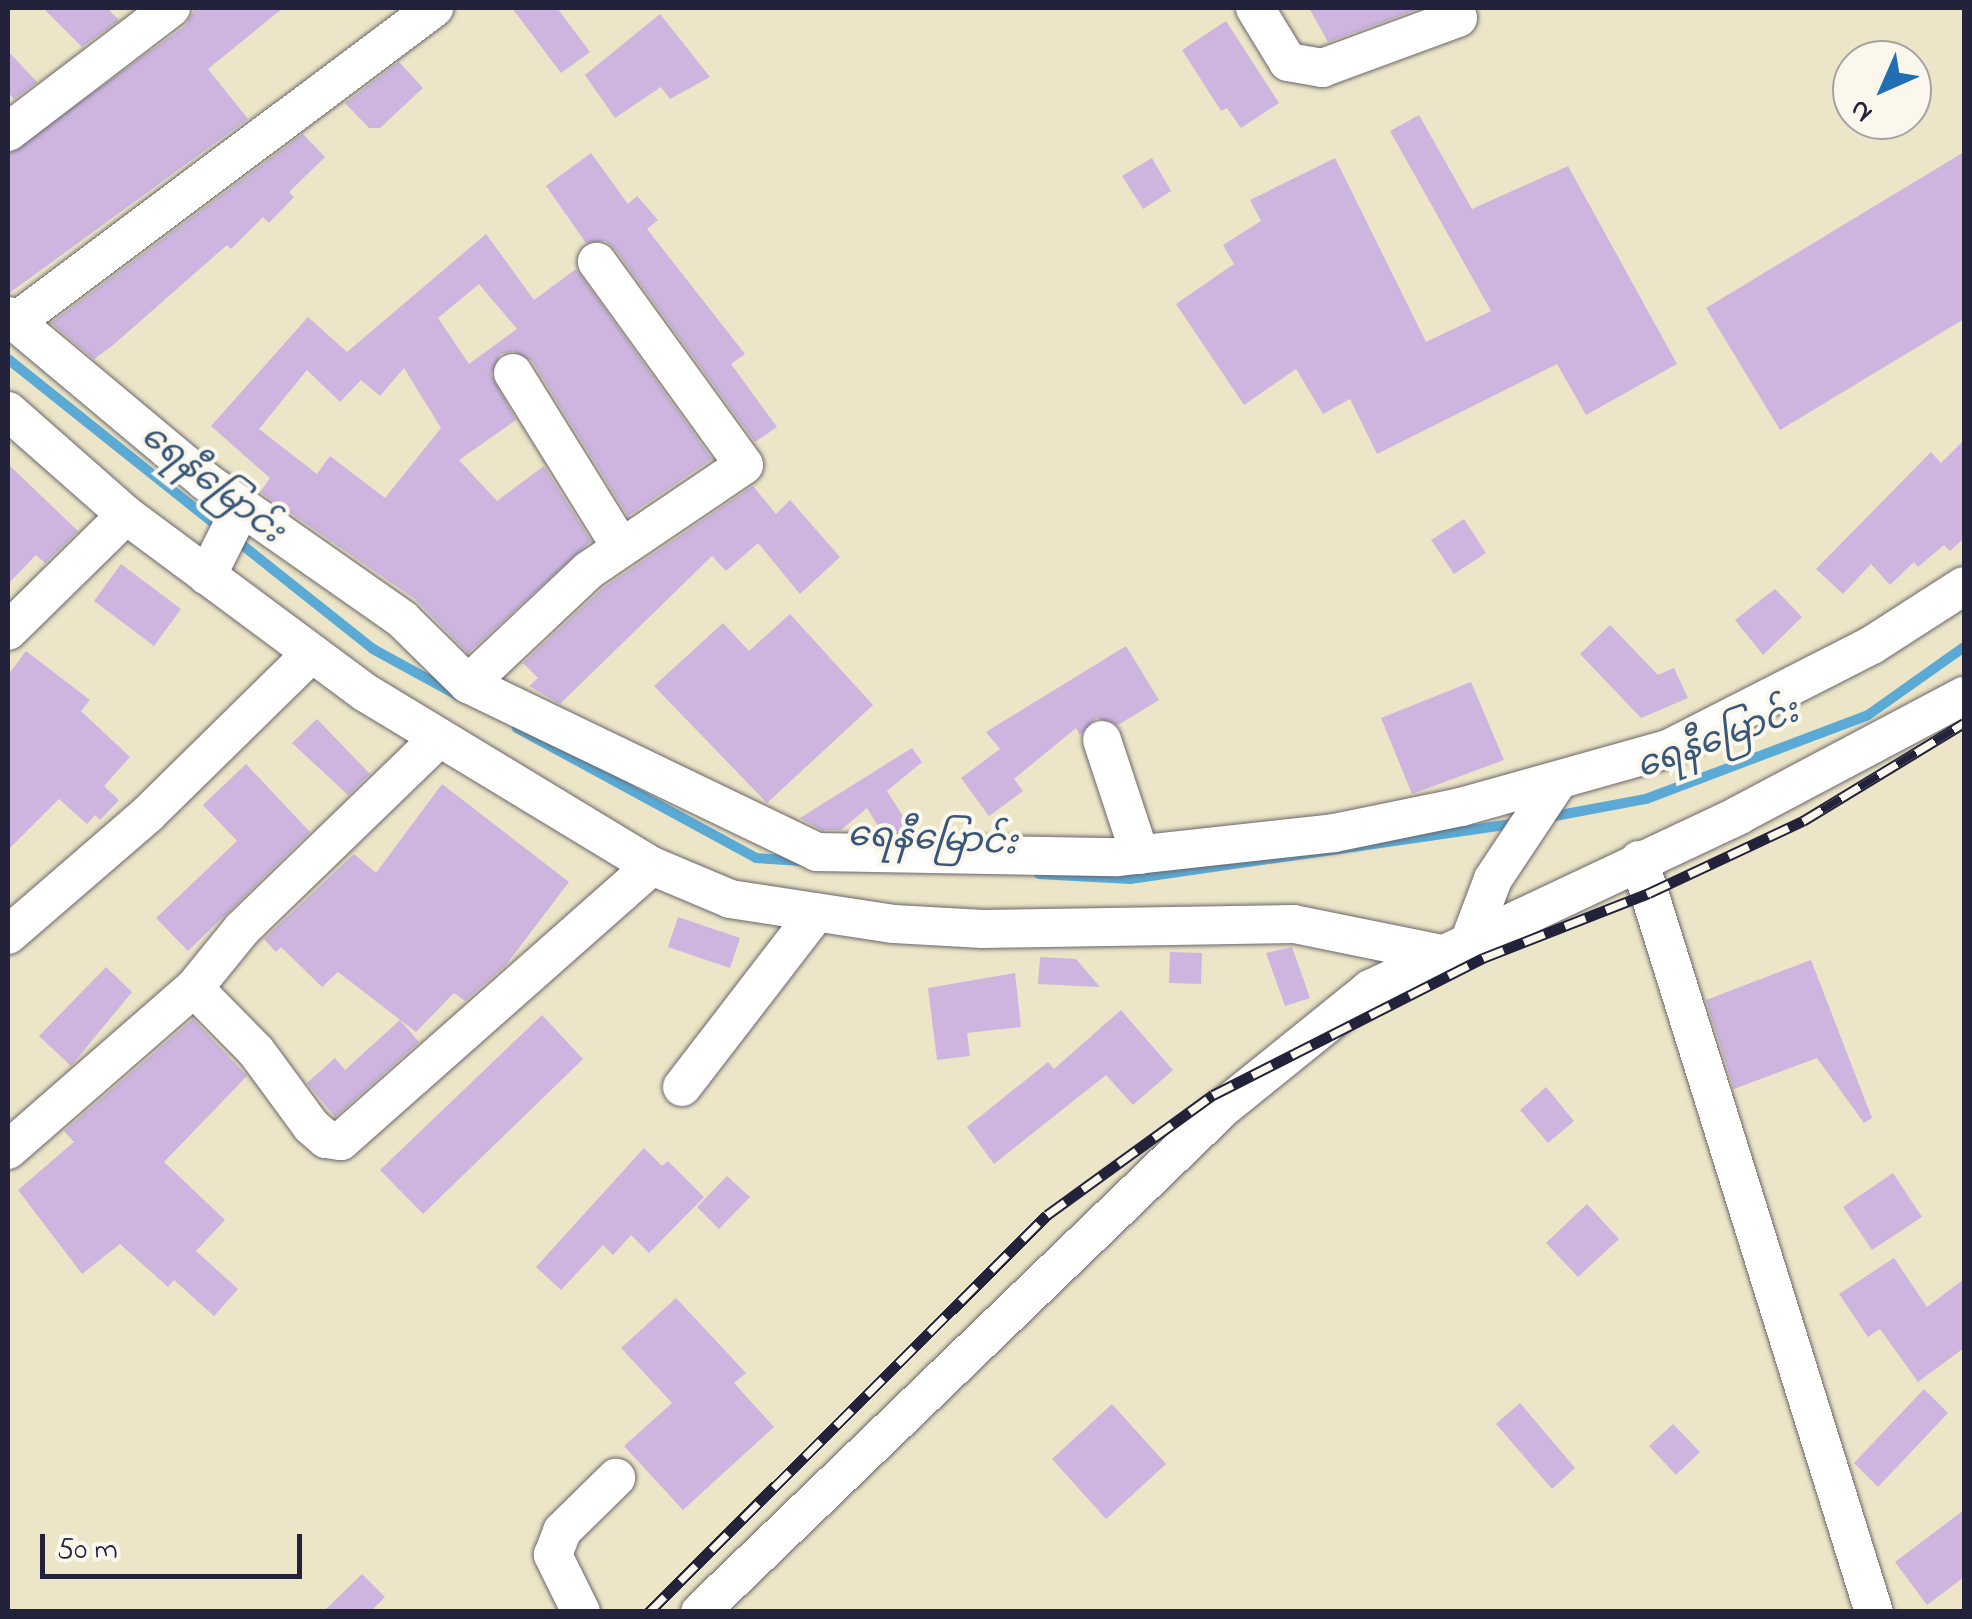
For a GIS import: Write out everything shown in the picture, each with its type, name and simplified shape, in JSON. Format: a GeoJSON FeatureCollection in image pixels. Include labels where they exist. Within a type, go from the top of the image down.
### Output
{"type":"FeatureCollection","features":[{"type":"Feature","properties":{"kind":"street"},"geometry":{"type":"LineString","coordinates":[[8,132],[170,8]]}},
{"type":"Feature","properties":{"kind":"street"},"geometry":{"type":"LineString","coordinates":[[434,8],[11,319],[239,512],[402,619],[468,684],[818,852],[1140,855],[1334,834],[1556,790],[1741,716],[1872,646],[1964,586]]}},
{"type":"Feature","properties":{"kind":"street"},"geometry":{"type":"LineString","coordinates":[[1255,8],[1288,62],[1322,68],[1465,11]]}},
{"type":"Feature","properties":{"kind":"street"},"geometry":{"type":"LineString","coordinates":[[468,684],[564,590],[745,460],[597,262]]}},
{"type":"Feature","properties":{"kind":"street"},"geometry":{"type":"LineString","coordinates":[[513,374],[621,547]]}},
{"type":"Feature","properties":{"kind":"street"},"geometry":{"type":"LineString","coordinates":[[8,411],[126,515],[210,571],[310,656],[438,739],[652,866],[730,898],[816,913],[983,930],[1294,924],[1436,953]]}},
{"type":"Feature","properties":{"kind":"street"},"geometry":{"type":"LineString","coordinates":[[210,571],[239,512]]}},
{"type":"Feature","properties":{"kind":"street"},"geometry":{"type":"LineString","coordinates":[[8,631],[126,515]]}},
{"type":"Feature","properties":{"kind":"street"},"geometry":{"type":"LineString","coordinates":[[8,935],[148,814],[310,656]]}},
{"type":"Feature","properties":{"kind":"street"},"geometry":{"type":"LineString","coordinates":[[700,1612],[1224,1107],[1370,990],[1472,931],[1639,860],[1924,723],[1964,696]]}},
{"type":"Feature","properties":{"kind":"street"},"geometry":{"type":"LineString","coordinates":[[8,1150],[194,988],[242,929],[438,739]]}},
{"type":"Feature","properties":{"kind":"street"},"geometry":{"type":"LineString","coordinates":[[1102,740],[1140,855]]}},
{"type":"Feature","properties":{"kind":"street"},"geometry":{"type":"LineString","coordinates":[[1472,931],[1493,879],[1556,790]]}},
{"type":"Feature","properties":{"kind":"street"},"geometry":{"type":"LineString","coordinates":[[1639,860],[1874,1612]]}},
{"type":"Feature","properties":{"kind":"street"},"geometry":{"type":"LineString","coordinates":[[194,988],[256,1051],[311,1126],[326,1140],[341,1141],[652,866]]}},
{"type":"Feature","properties":{"kind":"street"},"geometry":{"type":"LineString","coordinates":[[682,1087],[816,913]]}},
{"type":"Feature","properties":{"kind":"street"},"geometry":{"type":"LineString","coordinates":[[581,1612],[553,1556],[562,1530],[616,1478]]}},
{"type":"Feature","properties":{"kind":"building"},"geometry":{"type":"Polygon","coordinates":[[[43,8],[107,8],[119,20],[82,47],[43,8]]]}},
{"type":"Feature","properties":{"kind":"building"},"geometry":{"type":"Polygon","coordinates":[[[196,8],[283,8],[208,69],[248,119],[8,294],[8,154],[185,26],[196,8]]]}},
{"type":"Feature","properties":{"kind":"building"},"geometry":{"type":"Polygon","coordinates":[[[512,8],[557,8],[590,52],[561,73],[512,8]]]}},
{"type":"Feature","properties":{"kind":"building"},"geometry":{"type":"Polygon","coordinates":[[[1309,8],[1421,8],[1328,42],[1309,8]]]}},
{"type":"Feature","properties":{"kind":"building"},"geometry":{"type":"Polygon","coordinates":[[[660,14],[710,77],[670,99],[661,87],[615,118],[585,75],[660,14]]]}},
{"type":"Feature","properties":{"kind":"building"},"geometry":{"type":"Polygon","coordinates":[[[1226,21],[1279,103],[1241,128],[1227,108],[1221,111],[1182,50],[1226,21]]]}},
{"type":"Feature","properties":{"kind":"building"},"geometry":{"type":"Polygon","coordinates":[[[8,51],[37,82],[14,99],[8,92],[8,51]]]}},
{"type":"Feature","properties":{"kind":"building"},"geometry":{"type":"Polygon","coordinates":[[[399,62],[423,88],[380,128],[369,128],[345,103],[399,62]]]}},
{"type":"Feature","properties":{"kind":"building"},"geometry":{"type":"Polygon","coordinates":[[[1419,115],[1472,209],[1568,166],[1677,364],[1586,415],[1557,364],[1377,454],[1350,399],[1323,414],[1296,369],[1244,405],[1176,304],[1234,264],[1223,245],[1261,221],[1250,200],[1335,158],[1426,342],[1491,311],[1390,131],[1419,115]]]}},
{"type":"Feature","properties":{"kind":"building"},"geometry":{"type":"Polygon","coordinates":[[[303,134],[325,157],[289,192],[294,197],[269,223],[263,217],[231,249],[227,245],[112,346],[94,359],[51,323],[303,134]]]}},
{"type":"Feature","properties":{"kind":"building"},"geometry":{"type":"Polygon","coordinates":[[[1964,152],[1964,319],[1780,430],[1706,308],[1964,152]]]}},
{"type":"Feature","properties":{"kind":"building"},"geometry":{"type":"Polygon","coordinates":[[[591,153],[628,204],[637,196],[658,220],[647,229],[745,354],[731,364],[777,427],[755,442],[615,249],[605,241],[586,243],[546,186],[591,153]]]}},
{"type":"Feature","properties":{"kind":"building"},"geometry":{"type":"Polygon","coordinates":[[[1152,158],[1171,191],[1143,209],[1122,176],[1152,158]]]}},
{"type":"Feature","properties":{"kind":"building"},"geometry":{"type":"Polygon","coordinates":[[[486,234],[534,300],[576,269],[712,459],[628,516],[532,361],[513,351],[500,354],[491,375],[516,420],[459,460],[497,501],[544,466],[591,541],[468,653],[415,599],[260,492],[270,478],[211,426],[308,317],[347,352],[486,234]],[[479,284],[438,318],[469,364],[517,329],[479,284]],[[404,368],[380,396],[361,380],[340,402],[307,370],[259,429],[317,474],[330,456],[385,498],[441,428],[404,368]]]}},
{"type":"Feature","properties":{"kind":"building"},"geometry":{"type":"Polygon","coordinates":[[[1964,440],[1964,538],[1950,551],[1944,545],[1918,567],[1914,562],[1890,585],[1871,564],[1843,594],[1816,569],[1931,452],[1941,463],[1964,440]]]}},
{"type":"Feature","properties":{"kind":"building"},"geometry":{"type":"Polygon","coordinates":[[[8,464],[78,531],[45,563],[36,555],[8,584],[8,464]]]}},
{"type":"Feature","properties":{"kind":"building"},"geometry":{"type":"Polygon","coordinates":[[[753,486],[776,514],[790,500],[840,557],[800,594],[758,543],[726,571],[712,556],[560,704],[529,686],[538,678],[523,663],[603,588],[753,486]]]}},
{"type":"Feature","properties":{"kind":"building"},"geometry":{"type":"Polygon","coordinates":[[[1464,519],[1486,553],[1454,574],[1431,540],[1464,519]]]}},
{"type":"Feature","properties":{"kind":"building"},"geometry":{"type":"Polygon","coordinates":[[[121,564],[181,609],[154,646],[94,601],[121,564]]]}},
{"type":"Feature","properties":{"kind":"building"},"geometry":{"type":"Polygon","coordinates":[[[1775,589],[1802,617],[1763,655],[1735,620],[1775,589]]]}},
{"type":"Feature","properties":{"kind":"building"},"geometry":{"type":"Polygon","coordinates":[[[790,614],[873,705],[767,803],[654,686],[723,623],[749,651],[790,614]]]}},
{"type":"Feature","properties":{"kind":"building"},"geometry":{"type":"Polygon","coordinates":[[[1610,625],[1658,675],[1674,668],[1688,698],[1641,718],[1580,654],[1610,625]]]}},
{"type":"Feature","properties":{"kind":"building"},"geometry":{"type":"Polygon","coordinates":[[[1126,646],[1159,700],[1118,725],[1096,718],[1080,735],[1076,728],[1014,779],[1023,791],[989,816],[961,778],[1000,749],[986,732],[1126,646]]]}},
{"type":"Feature","properties":{"kind":"building"},"geometry":{"type":"Polygon","coordinates":[[[26,651],[90,700],[81,711],[130,757],[104,786],[119,800],[100,820],[95,815],[87,824],[59,799],[8,850],[8,675],[26,651]]]}},
{"type":"Feature","properties":{"kind":"building"},"geometry":{"type":"Polygon","coordinates":[[[1471,682],[1504,760],[1412,794],[1381,718],[1471,682]]]}},
{"type":"Feature","properties":{"kind":"building"},"geometry":{"type":"Polygon","coordinates":[[[317,719],[370,774],[348,795],[292,743],[317,719]]]}},
{"type":"Feature","properties":{"kind":"building"},"geometry":{"type":"Polygon","coordinates":[[[912,748],[922,762],[887,791],[912,831],[881,831],[867,808],[841,830],[822,830],[800,818],[912,748]]]}},
{"type":"Feature","properties":{"kind":"building"},"geometry":{"type":"Polygon","coordinates":[[[246,764],[310,832],[188,951],[156,918],[237,841],[203,805],[246,764]]]}},
{"type":"Feature","properties":{"kind":"building"},"geometry":{"type":"Polygon","coordinates":[[[442,784],[569,882],[506,965],[465,1001],[454,993],[416,1032],[338,972],[322,987],[281,947],[276,952],[264,939],[354,854],[376,873],[442,784]]]}},
{"type":"Feature","properties":{"kind":"building"},"geometry":{"type":"Polygon","coordinates":[[[678,917],[740,938],[730,968],[668,947],[678,917]]]}},
{"type":"Feature","properties":{"kind":"building"},"geometry":{"type":"Polygon","coordinates":[[[1292,947],[1310,998],[1285,1006],[1266,953],[1292,947]]]}},
{"type":"Feature","properties":{"kind":"building"},"geometry":{"type":"Polygon","coordinates":[[[1170,952],[1202,953],[1201,984],[1169,983],[1170,952]]]}},
{"type":"Feature","properties":{"kind":"building"},"geometry":{"type":"Polygon","coordinates":[[[1040,957],[1076,959],[1100,987],[1038,984],[1040,957]]]}},
{"type":"Feature","properties":{"kind":"building"},"geometry":{"type":"Polygon","coordinates":[[[1811,960],[1872,1118],[1864,1123],[1817,1058],[1734,1089],[1706,1000],[1811,960]]]}},
{"type":"Feature","properties":{"kind":"building"},"geometry":{"type":"Polygon","coordinates":[[[106,967],[132,992],[71,1066],[39,1036],[106,967]]]}},
{"type":"Feature","properties":{"kind":"building"},"geometry":{"type":"Polygon","coordinates":[[[1015,973],[1021,1027],[967,1033],[970,1056],[937,1060],[928,988],[1015,973]]]}},
{"type":"Feature","properties":{"kind":"building"},"geometry":{"type":"Polygon","coordinates":[[[1121,1010],[1173,1070],[1133,1105],[1106,1075],[994,1164],[967,1127],[1048,1062],[1054,1069],[1121,1010]]]}},
{"type":"Feature","properties":{"kind":"building"},"geometry":{"type":"Polygon","coordinates":[[[542,1015],[583,1059],[423,1214],[380,1170],[542,1015]]]}},
{"type":"Feature","properties":{"kind":"building"},"geometry":{"type":"Polygon","coordinates":[[[193,1019],[247,1076],[164,1162],[225,1220],[196,1251],[238,1289],[214,1316],[174,1280],[168,1287],[120,1244],[82,1274],[18,1190],[74,1142],[64,1131],[193,1019]]]}},
{"type":"Feature","properties":{"kind":"building"},"geometry":{"type":"Polygon","coordinates":[[[400,1020],[419,1042],[335,1117],[307,1083],[335,1058],[345,1070],[400,1020]]]}},
{"type":"Feature","properties":{"kind":"building"},"geometry":{"type":"Polygon","coordinates":[[[1546,1087],[1574,1121],[1548,1143],[1520,1110],[1546,1087]]]}},
{"type":"Feature","properties":{"kind":"building"},"geometry":{"type":"Polygon","coordinates":[[[644,1148],[662,1166],[668,1161],[704,1197],[649,1253],[631,1235],[613,1255],[603,1245],[561,1290],[536,1267],[644,1148]]]}},
{"type":"Feature","properties":{"kind":"building"},"geometry":{"type":"Polygon","coordinates":[[[1893,1173],[1922,1217],[1872,1250],[1843,1207],[1893,1173]]]}},
{"type":"Feature","properties":{"kind":"building"},"geometry":{"type":"Polygon","coordinates":[[[727,1176],[750,1197],[719,1229],[697,1207],[727,1176]]]}},
{"type":"Feature","properties":{"kind":"building"},"geometry":{"type":"Polygon","coordinates":[[[1587,1204],[1619,1239],[1578,1277],[1546,1243],[1587,1204]]]}},
{"type":"Feature","properties":{"kind":"building"},"geometry":{"type":"Polygon","coordinates":[[[1894,1258],[1927,1307],[1964,1279],[1964,1348],[1918,1382],[1880,1329],[1868,1337],[1839,1294],[1894,1258]]]}},
{"type":"Feature","properties":{"kind":"building"},"geometry":{"type":"Polygon","coordinates":[[[676,1298],[746,1373],[734,1383],[774,1427],[683,1510],[624,1446],[672,1403],[621,1348],[676,1298]]]}},
{"type":"Feature","properties":{"kind":"building"},"geometry":{"type":"Polygon","coordinates":[[[1924,1389],[1948,1413],[1878,1487],[1854,1463],[1924,1389]]]}},
{"type":"Feature","properties":{"kind":"building"},"geometry":{"type":"Polygon","coordinates":[[[1520,1403],[1575,1468],[1552,1489],[1496,1424],[1520,1403]]]}},
{"type":"Feature","properties":{"kind":"building"},"geometry":{"type":"Polygon","coordinates":[[[1112,1404],[1166,1464],[1106,1519],[1052,1459],[1112,1404]]]}},
{"type":"Feature","properties":{"kind":"building"},"geometry":{"type":"Polygon","coordinates":[[[1673,1424],[1700,1452],[1676,1475],[1649,1446],[1673,1424]]]}},
{"type":"Feature","properties":{"kind":"building"},"geometry":{"type":"Polygon","coordinates":[[[1964,1510],[1964,1577],[1927,1605],[1895,1562],[1964,1510]]]}},
{"type":"Feature","properties":{"kind":"building"},"geometry":{"type":"Polygon","coordinates":[[[362,1574],[385,1597],[370,1612],[323,1612],[362,1574]]]}},
{"type":"Feature","properties":{"kind":"waterway","name":"ရေနီမြောင်း"},"geometry":{"type":"LineString","coordinates":[[8,359],[222,530]]}},
{"type":"Feature","properties":{"kind":"waterway","name":"ရေနီမြောင်း"},"geometry":{"type":"LineString","coordinates":[[236,540],[373,649],[459,696]]}},
{"type":"Feature","properties":{"kind":"waterway","name":"ရေနီမြောင်း"},"geometry":{"type":"LineString","coordinates":[[1544,818],[1646,799],[1868,715],[1964,647]]}},
{"type":"Feature","properties":{"kind":"waterway","name":"ရေနီမြောင်း"},"geometry":{"type":"LineString","coordinates":[[517,728],[756,858],[802,861]]}},
{"type":"Feature","properties":{"kind":"waterway","name":"ရေနီမြောင်း"},"geometry":{"type":"LineString","coordinates":[[1039,874],[1130,879],[1517,823]]}},
{"type":"Feature","properties":{"kind":"railway"},"geometry":{"type":"LineString","coordinates":[[649,1612],[1047,1215],[1213,1095],[1483,958],[1649,893],[1803,821],[1964,723]]}}]}
